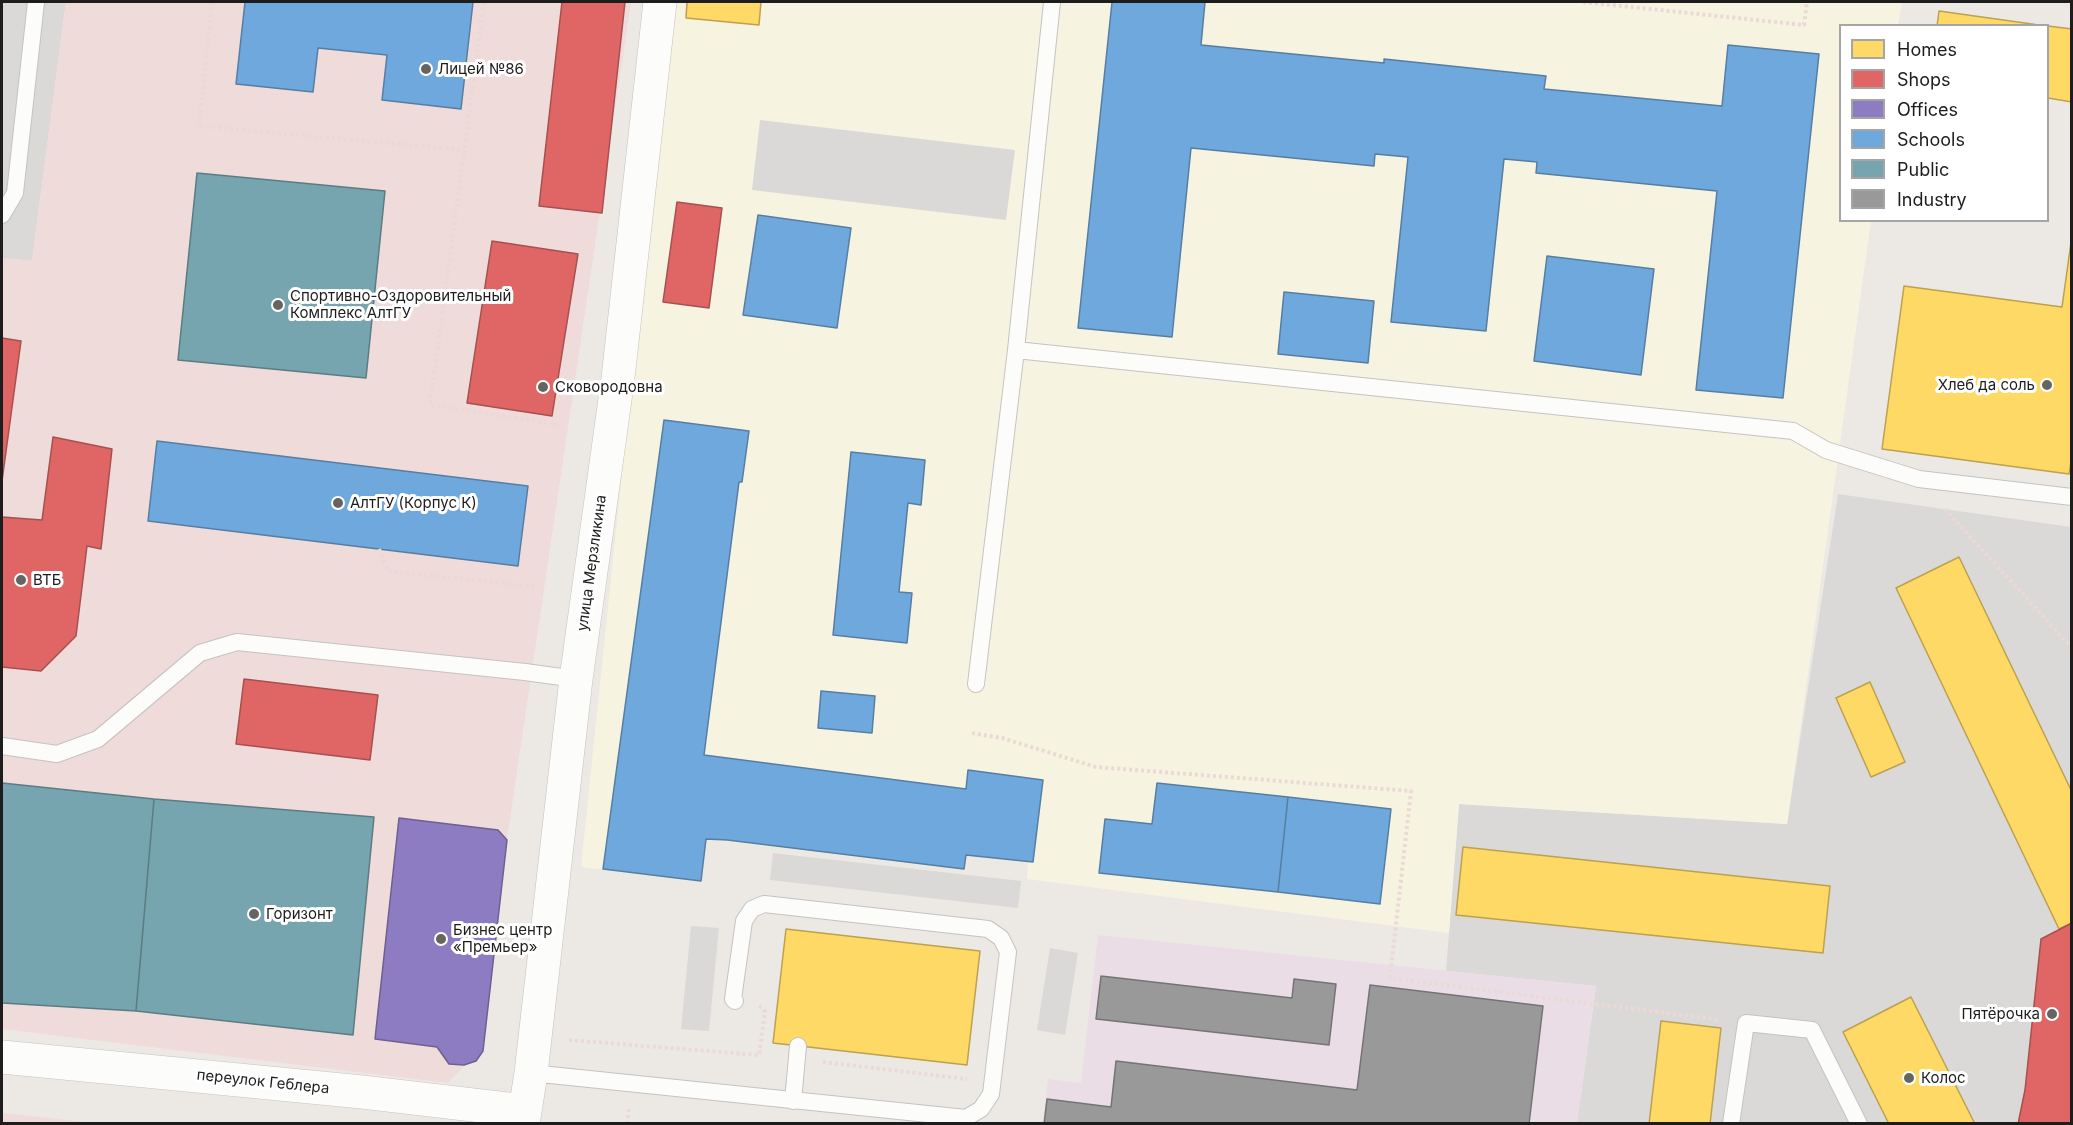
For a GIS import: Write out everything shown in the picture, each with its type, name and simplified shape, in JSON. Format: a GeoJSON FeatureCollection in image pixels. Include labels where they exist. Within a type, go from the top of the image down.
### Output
{"type":"FeatureCollection","features":[{"type":"Feature","properties":{"kind":"street","name":"улица Мерзликина"},"geometry":{"type":"LineString","coordinates":[[524,1117],[576,679],[618,378],[660,2]]}},
{"type":"Feature","properties":{"kind":"street","name":"переулок Геблера"},"geometry":{"type":"LineString","coordinates":[[2,1057],[362,1092],[524,1117]]}},
{"type":"Feature","properties":{"kind":"lane"},"geometry":{"type":"LineString","coordinates":[[2,215],[15,193],[36,2]]}},
{"type":"Feature","properties":{"kind":"lane"},"geometry":{"type":"LineString","coordinates":[[976,684],[1016,350],[1052,2]]}},
{"type":"Feature","properties":{"kind":"lane"},"geometry":{"type":"LineString","coordinates":[[1016,350],[1793,431],[1826,450],[1919,479],[2072,497]]}},
{"type":"Feature","properties":{"kind":"lane"},"geometry":{"type":"LineString","coordinates":[[2,746],[57,754],[98,739],[200,653],[237,642],[576,679]]}},
{"type":"Feature","properties":{"kind":"lane"},"geometry":{"type":"LineString","coordinates":[[531,1073],[966,1118],[974,1115],[987,1102],[991,1094],[1008,952],[1001,938],[988,929],[764,904],[752,909],[744,921],[733,999],[735,1001]]}},
{"type":"Feature","properties":{"kind":"lane"},"geometry":{"type":"LineString","coordinates":[[1731,1124],[1746,1023],[1812,1030],[1859,1124]]}},
{"type":"Feature","properties":{"kind":"lane"},"geometry":{"type":"LineString","coordinates":[[793,1101],[798,1053]]}},
{"type":"Feature","properties":{"kind":"path"},"geometry":{"type":"LineString","coordinates":[[212,2],[199,126],[463,150]]}},
{"type":"Feature","properties":{"kind":"path"},"geometry":{"type":"LineString","coordinates":[[484,2],[430,405],[562,425]]}},
{"type":"Feature","properties":{"kind":"path"},"geometry":{"type":"LineString","coordinates":[[1583,2],[1804,25],[1807,2]]}},
{"type":"Feature","properties":{"kind":"path"},"geometry":{"type":"LineString","coordinates":[[1919,479],[2072,648]]}},
{"type":"Feature","properties":{"kind":"path"},"geometry":{"type":"LineString","coordinates":[[379,549],[388,570],[538,587]]}},
{"type":"Feature","properties":{"kind":"path"},"geometry":{"type":"LineString","coordinates":[[972,733],[1002,738],[1096,767],[1411,791],[1390,978],[1746,1023]]}},
{"type":"Feature","properties":{"kind":"path"},"geometry":{"type":"LineString","coordinates":[[535,1036],[759,1055],[798,1053],[993,1082]]}},
{"type":"Feature","properties":{"kind":"path"},"geometry":{"type":"LineString","coordinates":[[759,1055],[761,1039]]}},
{"type":"Feature","properties":{"kind":"shaded area"},"geometry":{"type":"Polygon","coordinates":[[[2,2],[66,2],[32,261],[2,258],[2,2]]]}},
{"type":"Feature","properties":{"kind":"shaded area"},"geometry":{"type":"Polygon","coordinates":[[[66,2],[631,2],[475,1055],[448,1083],[2,1029],[2,258],[32,261],[66,2]]]}},
{"type":"Feature","properties":{"kind":"shaded area"},"geometry":{"type":"Polygon","coordinates":[[[671,2],[1902,2],[1898,24],[1839,24],[1839,222],[1871,222],[1787,824],[1459,804],[1449,933],[1027,879],[1028,862],[966,855],[964,869],[706,839],[701,881],[581,867],[671,2]]]}},
{"type":"Feature","properties":{"kind":"shaded area"},"geometry":{"type":"Polygon","coordinates":[[[760,120],[1015,150],[1006,220],[752,190],[760,120]]]}},
{"type":"Feature","properties":{"kind":"shaded area"},"geometry":{"type":"Polygon","coordinates":[[[1838,494],[2071,527],[2071,1123],[1577,1123],[1596,986],[1446,971],[1459,804],[1787,824],[1838,494]]]}},
{"type":"Feature","properties":{"kind":"shaded area"},"geometry":{"type":"Polygon","coordinates":[[[773,853],[1021,881],[1018,908],[770,880],[773,853]]]}},
{"type":"Feature","properties":{"kind":"shaded area"},"geometry":{"type":"Polygon","coordinates":[[[691,926],[719,928],[709,1031],[681,1029],[691,926]]]}},
{"type":"Feature","properties":{"kind":"shaded area"},"geometry":{"type":"Polygon","coordinates":[[[1098,935],[1596,986],[1577,1123],[1043,1124],[1048,1079],[1081,1083],[1098,935]]]}},
{"type":"Feature","properties":{"kind":"shaded area"},"geometry":{"type":"Polygon","coordinates":[[[1050,948],[1078,953],[1065,1035],[1037,1030],[1050,948]]]}},
{"type":"Feature","properties":{"kind":"shaded area"},"geometry":{"type":"Polygon","coordinates":[[[2,1113],[95,1123],[2,1123],[2,1113]]]}},
{"type":"Feature","properties":{"kind":"building: Homes"},"geometry":{"type":"Polygon","coordinates":[[[687,2],[761,2],[759,25],[686,18],[687,2]]]}},
{"type":"Feature","properties":{"kind":"building: Homes"},"geometry":{"type":"Polygon","coordinates":[[[1939,11],[2032,24],[1937,24],[1939,11]]]}},
{"type":"Feature","properties":{"kind":"building: Homes"},"geometry":{"type":"Polygon","coordinates":[[[2049,26],[2072,29],[2072,102],[2049,98],[2049,26]]]}},
{"type":"Feature","properties":{"kind":"building: Homes"},"geometry":{"type":"Polygon","coordinates":[[[2072,235],[2072,456],[2069,474],[1882,449],[1904,286],[2062,307],[2072,235]]]}},
{"type":"Feature","properties":{"kind":"building: Homes"},"geometry":{"type":"Polygon","coordinates":[[[1959,557],[2072,792],[2072,923],[2059,929],[1896,588],[1959,557]]]}},
{"type":"Feature","properties":{"kind":"building: Homes"},"geometry":{"type":"Polygon","coordinates":[[[1870,682],[1905,762],[1871,777],[1836,698],[1870,682]]]}},
{"type":"Feature","properties":{"kind":"building: Homes"},"geometry":{"type":"Polygon","coordinates":[[[1463,847],[1830,886],[1823,953],[1456,915],[1463,847]]]}},
{"type":"Feature","properties":{"kind":"building: Homes"},"geometry":{"type":"Polygon","coordinates":[[[786,929],[980,951],[967,1065],[773,1043],[786,929]]]}},
{"type":"Feature","properties":{"kind":"building: Homes","name":"Колос"},"geometry":{"type":"Polygon","coordinates":[[[1911,997],[1975,1124],[1889,1124],[1843,1032],[1911,997]]]}},
{"type":"Feature","properties":{"kind":"building: Homes"},"geometry":{"type":"Polygon","coordinates":[[[1661,1021],[1721,1028],[1710,1124],[1649,1124],[1661,1021]]]}},
{"type":"Feature","properties":{"kind":"building: Shops"},"geometry":{"type":"Polygon","coordinates":[[[562,2],[625,2],[602,213],[539,206],[562,2]]]}},
{"type":"Feature","properties":{"kind":"building: Shops"},"geometry":{"type":"Polygon","coordinates":[[[677,202],[722,208],[709,308],[663,302],[677,202]]]}},
{"type":"Feature","properties":{"kind":"building: Shops"},"geometry":{"type":"Polygon","coordinates":[[[492,241],[578,254],[552,416],[467,403],[492,241]]]}},
{"type":"Feature","properties":{"kind":"building: Shops"},"geometry":{"type":"Polygon","coordinates":[[[2,338],[21,341],[2,481],[2,338]]]}},
{"type":"Feature","properties":{"kind":"building: Shops"},"geometry":{"type":"Polygon","coordinates":[[[53,437],[112,449],[101,549],[87,546],[76,636],[41,671],[2,667],[2,517],[42,520],[53,437]]]}},
{"type":"Feature","properties":{"kind":"building: Shops"},"geometry":{"type":"Polygon","coordinates":[[[244,679],[378,695],[370,760],[236,744],[244,679]]]}},
{"type":"Feature","properties":{"kind":"building: Shops","name":"Пятёрочка"},"geometry":{"type":"Polygon","coordinates":[[[2072,923],[2072,1124],[2018,1124],[2025,1090],[2041,939],[2072,923]]]}},
{"type":"Feature","properties":{"kind":"building: Offices","name":"Бизнес центр «Премьер»"},"geometry":{"type":"Polygon","coordinates":[[[399,818],[498,830],[507,840],[483,1051],[476,1061],[464,1065],[449,1064],[437,1047],[375,1039],[399,818]]]}},
{"type":"Feature","properties":{"kind":"building: Schools","name":"Лицей №86"},"geometry":{"type":"Polygon","coordinates":[[[245,2],[473,2],[461,109],[382,100],[387,55],[318,48],[313,92],[236,84],[245,2]]]}},
{"type":"Feature","properties":{"kind":"building: Schools"},"geometry":{"type":"Polygon","coordinates":[[[1112,2],[1205,2],[1201,45],[1384,63],[1384,59],[1546,76],[1544,89],[1722,106],[1728,45],[1819,54],[1783,398],[1696,390],[1717,191],[1536,173],[1537,162],[1504,159],[1486,331],[1391,322],[1408,157],[1375,154],[1374,166],[1191,148],[1172,337],[1078,328],[1112,2]]]}},
{"type":"Feature","properties":{"kind":"building: Schools"},"geometry":{"type":"Polygon","coordinates":[[[758,215],[851,228],[837,328],[743,315],[758,215]]]}},
{"type":"Feature","properties":{"kind":"building: Schools"},"geometry":{"type":"Polygon","coordinates":[[[1547,256],[1654,269],[1641,375],[1534,361],[1547,256]]]}},
{"type":"Feature","properties":{"kind":"building: Schools"},"geometry":{"type":"Polygon","coordinates":[[[1284,292],[1374,301],[1368,363],[1278,354],[1284,292]]]}},
{"type":"Feature","properties":{"kind":"building: Schools"},"geometry":{"type":"Polygon","coordinates":[[[664,420],[749,431],[742,482],[739,482],[704,755],[966,789],[968,770],[1043,780],[1033,862],[966,855],[964,869],[706,839],[701,881],[603,869],[664,420]]]}},
{"type":"Feature","properties":{"kind":"building: Schools","name":"АлтГУ (Корпус К)"},"geometry":{"type":"Polygon","coordinates":[[[157,441],[528,486],[518,566],[148,521],[157,441]]]}},
{"type":"Feature","properties":{"kind":"building: Schools"},"geometry":{"type":"Polygon","coordinates":[[[851,452],[925,460],[921,505],[908,503],[899,592],[912,593],[907,643],[833,635],[851,452]]]}},
{"type":"Feature","properties":{"kind":"building: Schools"},"geometry":{"type":"Polygon","coordinates":[[[821,691],[875,696],[872,733],[818,728],[821,691]]]}},
{"type":"Feature","properties":{"kind":"building: Schools"},"geometry":{"type":"Polygon","coordinates":[[[1157,783],[1288,797],[1278,892],[1099,873],[1105,819],[1152,824],[1157,783]]]}},
{"type":"Feature","properties":{"kind":"building: Schools"},"geometry":{"type":"Polygon","coordinates":[[[1288,797],[1391,809],[1380,904],[1278,892],[1288,797]]]}},
{"type":"Feature","properties":{"kind":"building: Public","name":"Спортивно-Оздоровительный Комплекс АлтГУ"},"geometry":{"type":"Polygon","coordinates":[[[197,173],[385,191],[366,378],[178,360],[197,173]]]}},
{"type":"Feature","properties":{"kind":"building: Public"},"geometry":{"type":"Polygon","coordinates":[[[2,783],[154,799],[136,1011],[2,1003],[2,783]]]}},
{"type":"Feature","properties":{"kind":"building: Public","name":"Горизонт"},"geometry":{"type":"Polygon","coordinates":[[[154,799],[374,817],[353,1035],[136,1011],[154,799]]]}},
{"type":"Feature","properties":{"kind":"building: Industry"},"geometry":{"type":"Polygon","coordinates":[[[1101,976],[1292,998],[1294,979],[1336,984],[1329,1045],[1096,1019],[1101,976]]]}},
{"type":"Feature","properties":{"kind":"building: Industry"},"geometry":{"type":"Polygon","coordinates":[[[1370,985],[1543,1006],[1529,1124],[1044,1124],[1047,1099],[1111,1107],[1116,1061],[1357,1090],[1370,985]]]}},
{"type":"Feature","properties":{"kind":"place","name":"Лицей №86"},"geometry":{"type":"Point","coordinates":[426,69]}},
{"type":"Feature","properties":{"kind":"place","name":"Спортивно-Оздоровительный Комплекс АлтГУ"},"geometry":{"type":"Point","coordinates":[278,305]}},
{"type":"Feature","properties":{"kind":"place","name":"Хлеб да соль"},"geometry":{"type":"Point","coordinates":[2047,385]}},
{"type":"Feature","properties":{"kind":"place","name":"Сковородовна"},"geometry":{"type":"Point","coordinates":[543,387]}},
{"type":"Feature","properties":{"kind":"place","name":"АлтГУ (Корпус К)"},"geometry":{"type":"Point","coordinates":[338,503]}},
{"type":"Feature","properties":{"kind":"place","name":"ВТБ"},"geometry":{"type":"Point","coordinates":[21,580]}},
{"type":"Feature","properties":{"kind":"place","name":"Горизонт"},"geometry":{"type":"Point","coordinates":[254,914]}},
{"type":"Feature","properties":{"kind":"place","name":"Бизнес центр «Премьер»"},"geometry":{"type":"Point","coordinates":[441,939]}},
{"type":"Feature","properties":{"kind":"place","name":"Пятёрочка"},"geometry":{"type":"Point","coordinates":[2052,1014]}},
{"type":"Feature","properties":{"kind":"place","name":"Колос"},"geometry":{"type":"Point","coordinates":[1909,1078]}}]}
